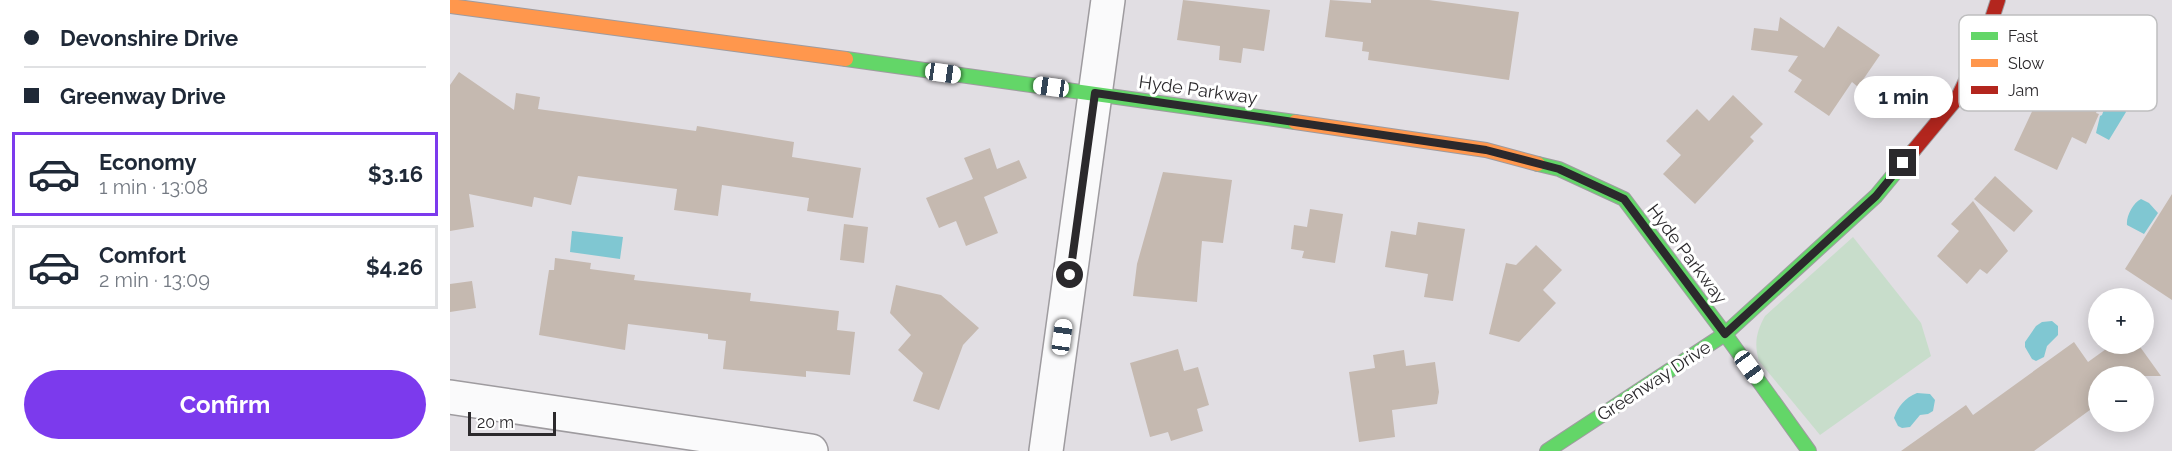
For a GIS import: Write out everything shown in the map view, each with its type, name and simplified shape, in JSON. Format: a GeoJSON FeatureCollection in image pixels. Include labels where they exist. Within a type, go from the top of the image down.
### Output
{"type":"FeatureCollection","features":[{"type":"Feature","properties":{"kind":"street"},"geometry":{"type":"LineString","coordinates":[[1046,451],[1108,0]]}},
{"type":"Feature","properties":{"kind":"street","name":"Greenway Drive"},"geometry":{"type":"LineString","coordinates":[[1993,15],[1998,0]]}},
{"type":"Feature","properties":{"kind":"street","name":"Hyde Parkway"},"geometry":{"type":"LineString","coordinates":[[450,6],[1095,93],[1486,150],[1559,169],[1624,199],[1809,451]]}},
{"type":"Feature","properties":{"kind":"street","name":"Greenway Drive"},"geometry":{"type":"LineString","coordinates":[[1547,451],[1725,334],[1876,196],[1959,95]]}},
{"type":"Feature","properties":{"kind":"street"},"geometry":{"type":"LineString","coordinates":[[450,397],[811,451]]}},
{"type":"Feature","properties":{"kind":"green space"},"geometry":{"type":"Polygon","coordinates":[[[1853,237],[1921,323],[1931,356],[1820,435],[1759,361],[1757,338],[1765,316],[1853,237]]]}},
{"type":"Feature","properties":{"kind":"water"},"geometry":{"type":"Polygon","coordinates":[[[2103,111],[2126,112],[2109,140],[2096,133],[2103,111]]]}},
{"type":"Feature","properties":{"kind":"water"},"geometry":{"type":"Polygon","coordinates":[[[2141,199],[2149,203],[2158,213],[2144,234],[2127,225],[2131,210],[2141,199]]]}},
{"type":"Feature","properties":{"kind":"water"},"geometry":{"type":"Polygon","coordinates":[[[572,231],[623,237],[620,259],[570,252],[572,231]]]}},
{"type":"Feature","properties":{"kind":"water"},"geometry":{"type":"Polygon","coordinates":[[[2052,321],[2058,326],[2058,335],[2047,346],[2044,357],[2036,361],[2032,359],[2025,347],[2025,342],[2036,326],[2042,322],[2052,321]]]}},
{"type":"Feature","properties":{"kind":"water"},"geometry":{"type":"Polygon","coordinates":[[[1917,393],[1930,394],[1935,400],[1933,411],[1920,415],[1910,427],[1898,426],[1894,418],[1900,406],[1917,393]]]}},
{"type":"Feature","properties":{"kind":"building"},"geometry":{"type":"Polygon","coordinates":[[[1183,0],[1270,10],[1264,51],[1243,48],[1241,63],[1219,60],[1220,46],[1177,40],[1183,0]]]}},
{"type":"Feature","properties":{"kind":"building"},"geometry":{"type":"Polygon","coordinates":[[[1330,0],[1371,3],[1371,0],[1429,0],[1519,12],[1509,80],[1368,60],[1369,52],[1362,51],[1363,42],[1325,37],[1330,0]]]}},
{"type":"Feature","properties":{"kind":"building"},"geometry":{"type":"Polygon","coordinates":[[[1780,17],[1824,48],[1838,26],[1880,55],[1858,87],[1852,82],[1829,116],[1794,92],[1802,80],[1788,71],[1798,56],[1751,50],[1754,28],[1778,31],[1780,17]]]}},
{"type":"Feature","properties":{"kind":"building"},"geometry":{"type":"Polygon","coordinates":[[[459,72],[514,110],[516,93],[540,97],[538,109],[696,131],[697,126],[794,142],[792,157],[861,168],[853,218],[807,211],[809,198],[722,185],[718,216],[674,210],[677,189],[578,176],[571,205],[534,197],[532,207],[469,194],[474,227],[450,231],[450,85],[459,72]]]}},
{"type":"Feature","properties":{"kind":"building"},"geometry":{"type":"Polygon","coordinates":[[[1733,95],[1763,124],[1750,137],[1754,141],[1695,204],[1663,174],[1681,155],[1666,141],[1697,109],[1709,121],[1733,95]]]}},
{"type":"Feature","properties":{"kind":"building"},"geometry":{"type":"Polygon","coordinates":[[[2032,111],[2097,111],[2096,113],[2099,114],[2086,144],[2072,137],[2057,170],[2014,150],[2032,111]]]}},
{"type":"Feature","properties":{"kind":"building"},"geometry":{"type":"Polygon","coordinates":[[[990,148],[997,169],[1019,160],[1027,178],[984,197],[998,233],[966,246],[956,221],[939,228],[926,198],[973,179],[964,158],[990,148]]]}},
{"type":"Feature","properties":{"kind":"building"},"geometry":{"type":"Polygon","coordinates":[[[1163,172],[1232,180],[1223,243],[1202,241],[1197,302],[1133,296],[1137,264],[1163,172]]]}},
{"type":"Feature","properties":{"kind":"building"},"geometry":{"type":"Polygon","coordinates":[[[1995,176],[2033,211],[2014,232],[1974,199],[1995,176]]]}},
{"type":"Feature","properties":{"kind":"building"},"geometry":{"type":"Polygon","coordinates":[[[2172,194],[2172,300],[2125,269],[2172,194]]]}},
{"type":"Feature","properties":{"kind":"building"},"geometry":{"type":"Polygon","coordinates":[[[1973,201],[2008,251],[1987,274],[1980,269],[1967,284],[1937,256],[1959,231],[1951,224],[1973,201]]]}},
{"type":"Feature","properties":{"kind":"building"},"geometry":{"type":"Polygon","coordinates":[[[1310,209],[1343,214],[1335,263],[1302,258],[1304,251],[1291,249],[1294,225],[1307,227],[1310,209]]]}},
{"type":"Feature","properties":{"kind":"building"},"geometry":{"type":"Polygon","coordinates":[[[1418,222],[1465,229],[1453,301],[1424,297],[1428,274],[1385,267],[1391,231],[1416,235],[1418,222]]]}},
{"type":"Feature","properties":{"kind":"building"},"geometry":{"type":"Polygon","coordinates":[[[844,224],[868,227],[864,263],[840,260],[844,224]]]}},
{"type":"Feature","properties":{"kind":"building"},"geometry":{"type":"Polygon","coordinates":[[[1536,245],[1562,270],[1543,290],[1556,303],[1519,342],[1489,334],[1506,263],[1516,265],[1536,245]]]}},
{"type":"Feature","properties":{"kind":"building"},"geometry":{"type":"Polygon","coordinates":[[[555,258],[591,263],[590,269],[635,275],[634,280],[751,293],[750,301],[839,311],[837,330],[855,332],[850,375],[806,371],[806,377],[723,369],[726,341],[708,339],[708,334],[628,324],[625,350],[539,335],[549,270],[554,270],[555,258]]]}},
{"type":"Feature","properties":{"kind":"building"},"geometry":{"type":"Polygon","coordinates":[[[472,281],[476,308],[450,312],[450,284],[472,281]]]}},
{"type":"Feature","properties":{"kind":"building"},"geometry":{"type":"Polygon","coordinates":[[[896,285],[941,295],[979,328],[963,345],[939,410],[913,401],[923,373],[898,350],[911,335],[890,313],[896,285]]]}},
{"type":"Feature","properties":{"kind":"building"},"geometry":{"type":"Polygon","coordinates":[[[2074,342],[2088,362],[2099,354],[2145,354],[2154,366],[2088,366],[2088,411],[2034,451],[1901,451],[1966,405],[1973,415],[2074,342]]]}},
{"type":"Feature","properties":{"kind":"building"},"geometry":{"type":"Polygon","coordinates":[[[1178,349],[1184,371],[1198,367],[1209,405],[1197,409],[1203,431],[1171,441],[1168,432],[1150,437],[1130,363],[1178,349]]]}},
{"type":"Feature","properties":{"kind":"building"},"geometry":{"type":"Polygon","coordinates":[[[1404,350],[1406,366],[1435,362],[1439,392],[1437,404],[1392,410],[1395,437],[1359,442],[1349,372],[1375,368],[1373,355],[1404,350]]]}},
{"type":"Feature","properties":{"kind":"building"},"geometry":{"type":"Polygon","coordinates":[[[2154,366],[2161,376],[2154,376],[2154,366]]]}},
{"type":"Feature","properties":{"kind":"traffic: fast"},"geometry":{"type":"LineString","coordinates":[[846,59],[1295,122]]}},
{"type":"Feature","properties":{"kind":"traffic: fast"},"geometry":{"type":"LineString","coordinates":[[1547,451],[1725,334],[1876,196],[1914,150]]}},
{"type":"Feature","properties":{"kind":"traffic: fast"},"geometry":{"type":"LineString","coordinates":[[1538,164],[1559,169],[1624,199],[1809,451]]}},
{"type":"Feature","properties":{"kind":"traffic: slow"},"geometry":{"type":"LineString","coordinates":[[450,6],[846,59]]}},
{"type":"Feature","properties":{"kind":"traffic: slow"},"geometry":{"type":"LineString","coordinates":[[1295,122],[1486,150],[1538,164]]}},
{"type":"Feature","properties":{"kind":"traffic: jam"},"geometry":{"type":"LineString","coordinates":[[1993,15],[1998,0]]}},
{"type":"Feature","properties":{"kind":"traffic: jam"},"geometry":{"type":"LineString","coordinates":[[1914,150],[1959,95]]}},
{"type":"Feature","properties":{"kind":"route"},"geometry":{"type":"LineString","coordinates":[[1070,275],[1095,93],[1486,150],[1559,169],[1624,199],[1725,334],[1876,196],[1903,163]]}}]}
